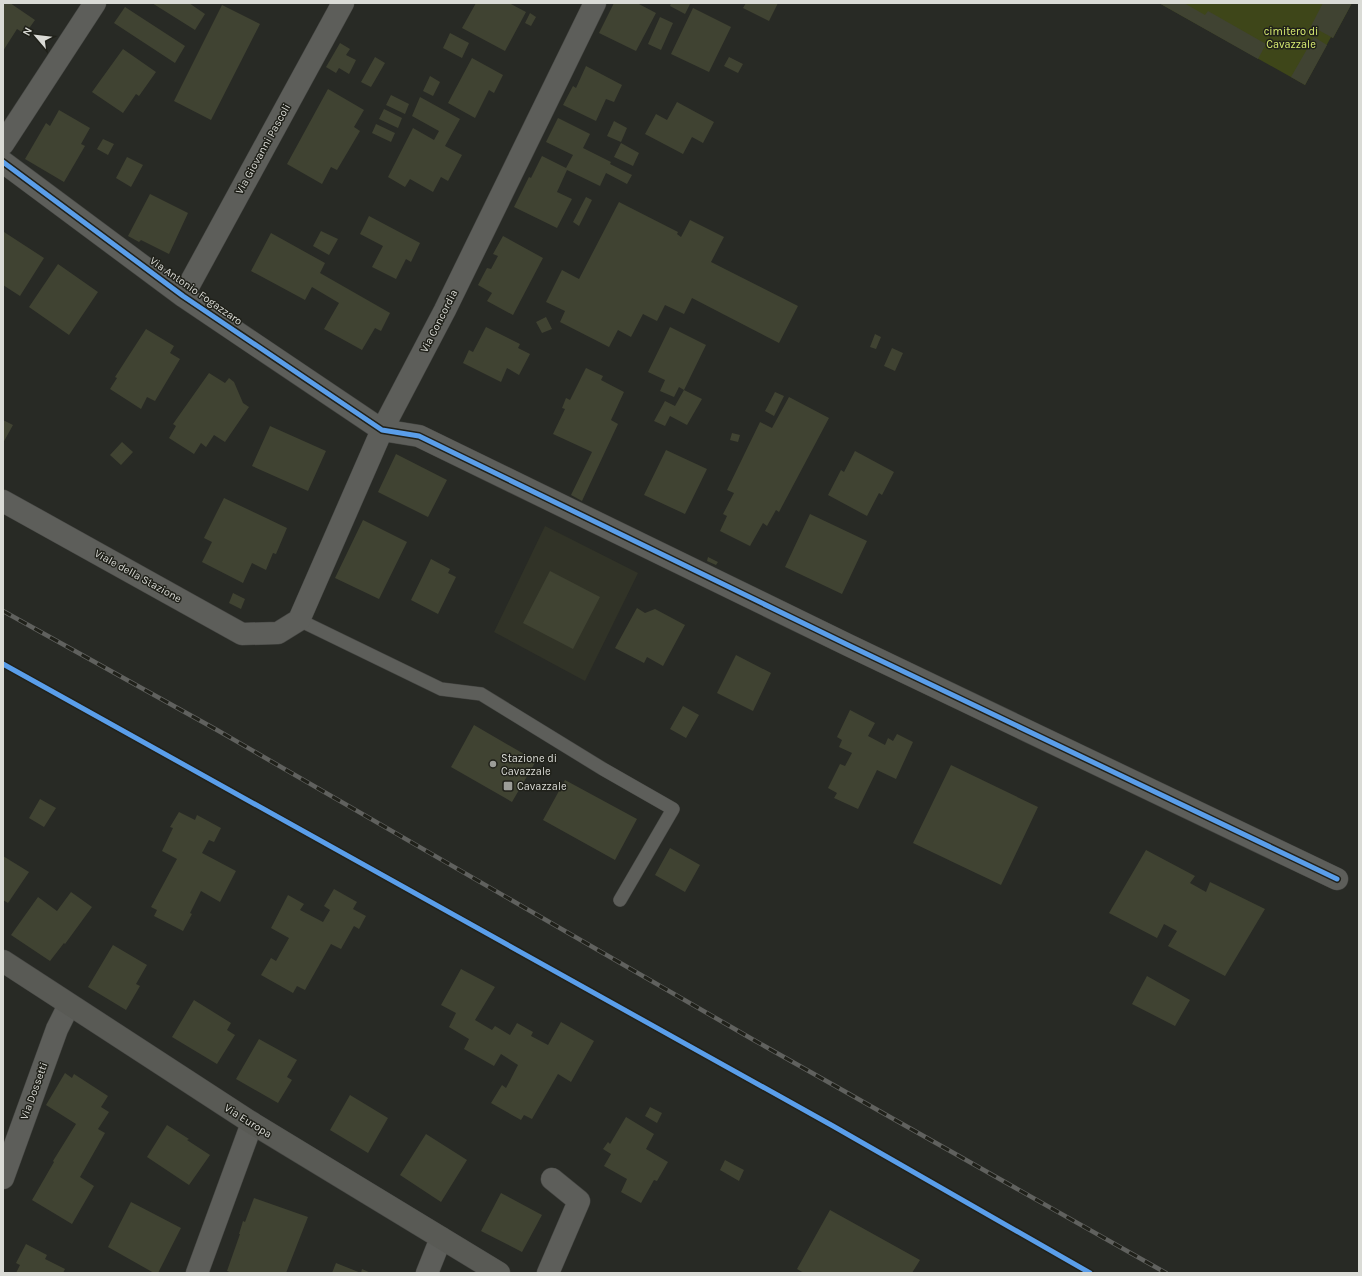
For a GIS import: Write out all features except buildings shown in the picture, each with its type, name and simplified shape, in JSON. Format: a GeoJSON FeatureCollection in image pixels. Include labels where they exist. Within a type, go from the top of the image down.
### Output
{"type":"FeatureCollection","features":[{"type":"Feature","properties":{"kind":"street"},"geometry":{"type":"LineString","coordinates":[[3,144],[95,3]]}},
{"type":"Feature","properties":{"kind":"street","name":"Via Giovanni Pascoli"},"geometry":{"type":"LineString","coordinates":[[183,296],[343,3]]}},
{"type":"Feature","properties":{"kind":"street","name":"Via Concordia"},"geometry":{"type":"LineString","coordinates":[[299,620],[382,430],[445,310],[595,3]]}},
{"type":"Feature","properties":{"kind":"street","name":"Via Antonio Fogazzaro"},"geometry":{"type":"LineString","coordinates":[[3,162],[183,296],[382,430]]}},
{"type":"Feature","properties":{"kind":"street"},"geometry":{"type":"LineString","coordinates":[[382,430],[419,436],[855,648],[1337,879]]}},
{"type":"Feature","properties":{"kind":"street","name":"Viale della Stazione"},"geometry":{"type":"LineString","coordinates":[[3,501],[242,634],[278,633],[299,620]]}},
{"type":"Feature","properties":{"kind":"street","name":"Via Europa"},"geometry":{"type":"LineString","coordinates":[[3,961],[252,1124],[499,1273]]}},
{"type":"Feature","properties":{"kind":"street","name":"Via Dossetti"},"geometry":{"type":"LineString","coordinates":[[3,1178],[57,1029],[69,1005]]}},
{"type":"Feature","properties":{"kind":"street"},"geometry":{"type":"LineString","coordinates":[[198,1273],[252,1124]]}},
{"type":"Feature","properties":{"kind":"street"},"geometry":{"type":"LineString","coordinates":[[548,1273],[578,1201],[552,1179]]}},
{"type":"Feature","properties":{"kind":"street"},"geometry":{"type":"LineString","coordinates":[[426,1273],[441,1238]]}},
{"type":"Feature","properties":{"kind":"lane"},"geometry":{"type":"LineString","coordinates":[[299,620],[441,689],[481,694],[673,809],[620,900]]}},
{"type":"Feature","properties":{"kind":"shaded area"},"geometry":{"type":"Polygon","coordinates":[[[545,526],[638,573],[585,681],[494,632],[545,526]]]}},
{"type":"Feature","properties":{"kind":"green space","name":"cimitero di Cavazzale"},"geometry":{"type":"Polygon","coordinates":[[[1159,3],[1352,3],[1333,38],[1331,37],[1305,85],[1159,3]]]}},
{"type":"Feature","properties":{"kind":"railway"},"geometry":{"type":"LineString","coordinates":[[3,611],[217,730],[752,1039],[1166,1273]]}},
{"type":"Feature","properties":{"kind":"cycle path"},"geometry":{"type":"LineString","coordinates":[[3,162],[183,296],[382,430],[419,436],[848,645],[1337,879]]}},
{"type":"Feature","properties":{"kind":"cycle path"},"geometry":{"type":"LineString","coordinates":[[3,664],[833,1126],[1090,1273]]}},
{"type":"Feature","properties":{"kind":"place","name":"Stazione di Cavazzale"},"geometry":{"type":"Point","coordinates":[493,764]}},
{"type":"Feature","properties":{"kind":"place","name":"Cavazzale"},"geometry":{"type":"Point","coordinates":[508,786]}}]}
